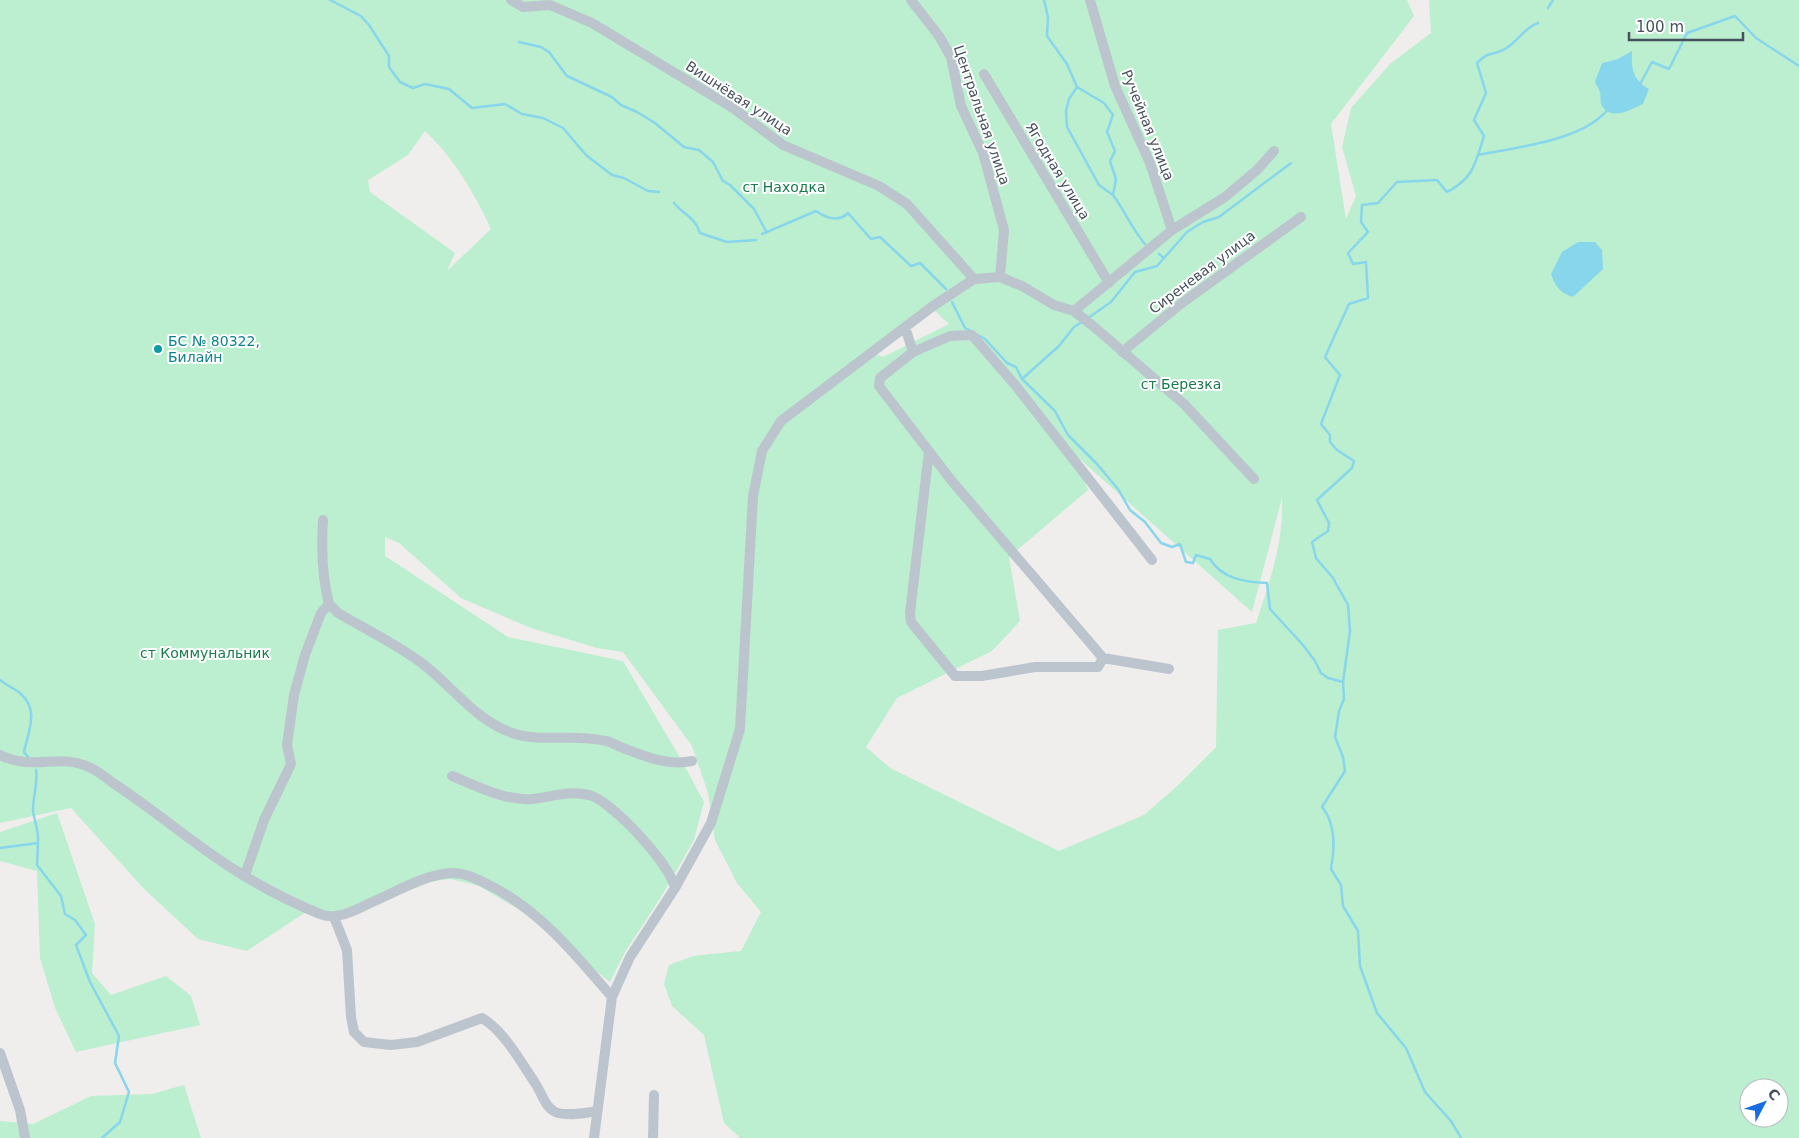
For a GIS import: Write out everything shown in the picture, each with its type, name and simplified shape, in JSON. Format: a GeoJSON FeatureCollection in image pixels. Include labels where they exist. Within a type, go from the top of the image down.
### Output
{"type":"FeatureCollection","features":[{"type":"Feature","properties":{"kind":"street","name":"Вишнёвая улица"},"geometry":{"type":"LineString","coordinates":[[511,0],[524,7],[550,5],[592,24],[733,108],[782,144],[879,186],[907,204],[974,279]]}},
{"type":"Feature","properties":{"kind":"street","name":"Центральная улица"},"geometry":{"type":"LineString","coordinates":[[911,0],[940,36],[951,57],[962,106],[983,153],[1004,230],[1000,277]]}},
{"type":"Feature","properties":{"kind":"street","name":"Ручейная улица"},"geometry":{"type":"LineString","coordinates":[[1090,0],[1115,86],[1150,162],[1172,230]]}},
{"type":"Feature","properties":{"kind":"street","name":"Ягодная улица"},"geometry":{"type":"LineString","coordinates":[[984,74],[1109,283]]}},
{"type":"Feature","properties":{"kind":"street"},"geometry":{"type":"LineString","coordinates":[[1077,314],[1109,283],[1172,230],[1225,197],[1257,170],[1274,151]]}},
{"type":"Feature","properties":{"kind":"street","name":"Сиреневая улица"},"geometry":{"type":"LineString","coordinates":[[1122,352],[1182,303],[1301,217]]}},
{"type":"Feature","properties":{"kind":"street"},"geometry":{"type":"LineString","coordinates":[[594,1138],[612,997],[630,956],[675,888],[711,823],[740,728],[752,496],[762,451],[781,421],[905,327],[974,279],[1000,277],[1022,286],[1054,305],[1077,314],[1093,326],[1184,404],[1254,479]]}},
{"type":"Feature","properties":{"kind":"street"},"geometry":{"type":"LineString","coordinates":[[905,327],[913,352]]}},
{"type":"Feature","properties":{"kind":"street"},"geometry":{"type":"LineString","coordinates":[[1152,560],[1016,386],[972,335],[950,336],[913,352],[880,378],[879,386],[951,480],[1103,658],[1169,669]]}},
{"type":"Feature","properties":{"kind":"street"},"geometry":{"type":"LineString","coordinates":[[929,451],[910,613],[912,622],[955,676],[982,676],[1035,667],[1098,667],[1103,658]]}},
{"type":"Feature","properties":{"kind":"street"},"geometry":{"type":"LineString","coordinates":[[323,520],[321,552],[324,584],[329,604],[338,613],[416,658],[439,676],[453,694],[493,723],[511,732],[528,736],[608,741],[660,762],[679,763],[692,761]]}},
{"type":"Feature","properties":{"kind":"street"},"geometry":{"type":"LineString","coordinates":[[245,875],[264,820],[291,764],[287,745],[294,695],[305,655],[321,613],[329,604]]}},
{"type":"Feature","properties":{"kind":"street"},"geometry":{"type":"LineString","coordinates":[[0,755],[13,761],[28,764],[66,760],[91,768],[152,808],[226,864],[265,888],[322,915],[334,916],[350,913],[425,879],[442,874],[456,873],[473,877],[507,894],[548,924],[612,997]]}},
{"type":"Feature","properties":{"kind":"street"},"geometry":{"type":"LineString","coordinates":[[452,776],[495,794],[513,798],[532,799],[568,794],[592,796],[606,805],[650,846],[672,877],[675,888]]}},
{"type":"Feature","properties":{"kind":"street"},"geometry":{"type":"LineString","coordinates":[[334,916],[347,950],[351,1017],[354,1032],[364,1042],[391,1045],[417,1042],[482,1018],[490,1023],[510,1048],[536,1084],[548,1106],[558,1113],[577,1114],[597,1111]]}},
{"type":"Feature","properties":{"kind":"street"},"geometry":{"type":"LineString","coordinates":[[0,1053],[20,1110],[25,1138]]}},
{"type":"Feature","properties":{"kind":"street"},"geometry":{"type":"LineString","coordinates":[[653,1138],[654,1095]]}},
{"type":"Feature","properties":{"kind":"green space"},"geometry":{"type":"Polygon","coordinates":[[[0,0],[1407,0],[1414,16],[1331,124],[1346,219],[1356,196],[1342,147],[1351,108],[1390,64],[1431,33],[1429,0],[1799,0],[1799,1138],[740,1138],[724,1123],[704,1035],[672,1006],[664,984],[669,965],[693,956],[741,951],[761,912],[737,883],[715,840],[708,793],[692,746],[623,652],[597,648],[531,628],[461,598],[399,543],[385,537],[385,556],[508,637],[623,661],[704,802],[694,840],[661,897],[625,952],[610,982],[521,911],[479,886],[451,879],[433,881],[337,920],[306,912],[247,951],[198,939],[144,889],[71,808],[0,823],[0,0]],[[1618,59],[1602,63],[1601,103],[1641,84],[1634,75],[1631,66],[1618,59]],[[425,131],[408,155],[368,180],[370,192],[455,253],[447,271],[491,229],[478,203],[454,164],[425,131]],[[934,310],[875,354],[883,357],[949,324],[934,310]],[[1074,454],[1088,490],[1009,557],[1020,621],[992,651],[897,698],[866,747],[890,768],[1059,851],[1144,815],[1175,788],[1216,747],[1218,630],[1256,623],[1271,577],[1281,530],[1282,498],[1252,612],[1074,454]]]}},
{"type":"Feature","properties":{"kind":"green space"},"geometry":{"type":"Polygon","coordinates":[[[57,813],[95,924],[92,973],[111,995],[166,976],[191,996],[200,1025],[76,1052],[55,1008],[40,958],[37,871],[0,861],[0,832],[57,813]]]}},
{"type":"Feature","properties":{"kind":"green space"},"geometry":{"type":"Polygon","coordinates":[[[184,1085],[201,1138],[0,1138],[0,1121],[33,1124],[91,1096],[152,1094],[184,1085]]]}},
{"type":"Feature","properties":{"kind":"water"},"geometry":{"type":"Polygon","coordinates":[[[1632,51],[1632,63],[1636,78],[1649,89],[1643,104],[1620,113],[1610,112],[1601,104],[1600,92],[1595,82],[1602,63],[1618,59],[1632,51]]]}},
{"type":"Feature","properties":{"kind":"water"},"geometry":{"type":"Polygon","coordinates":[[[1578,242],[1595,242],[1602,250],[1603,269],[1573,297],[1559,289],[1551,274],[1562,252],[1578,242]]]}},
{"type":"Feature","properties":{"kind":"waterway"},"geometry":{"type":"LineString","coordinates":[[330,0],[361,16],[369,25],[389,56],[389,67],[400,82],[413,88],[425,84],[449,89],[472,108],[505,104],[522,114],[543,118],[563,128],[586,155],[612,175],[624,178],[648,191],[659,192]]}},
{"type":"Feature","properties":{"kind":"waterway"},"geometry":{"type":"LineString","coordinates":[[1044,0],[1048,17],[1047,36],[1067,64],[1077,87],[1104,103],[1113,115],[1107,132],[1115,151],[1110,161],[1116,179],[1113,195],[1145,244]]}},
{"type":"Feature","properties":{"kind":"waterway"},"geometry":{"type":"LineString","coordinates":[[1548,8],[1553,0]]}},
{"type":"Feature","properties":{"kind":"waterway"},"geometry":{"type":"LineString","coordinates":[[1639,86],[1652,62],[1669,69],[1687,33],[1735,16],[1756,38],[1799,66]]}},
{"type":"Feature","properties":{"kind":"waterway"},"geometry":{"type":"LineString","coordinates":[[1461,1138],[1451,1121],[1425,1092],[1406,1048],[1377,1013],[1360,966],[1358,931],[1343,906],[1341,885],[1331,869],[1333,853],[1332,829],[1327,814],[1322,807],[1345,771],[1343,757],[1335,737],[1339,711],[1344,699],[1343,682],[1350,631],[1348,605],[1333,578],[1316,558],[1312,542],[1328,531],[1329,523],[1317,500],[1352,468],[1354,461],[1337,450],[1330,442],[1330,435],[1321,424],[1340,375],[1325,357],[1349,304],[1368,298],[1366,262],[1353,264],[1348,253],[1368,232],[1361,222],[1362,205],[1378,203],[1397,182],[1437,180],[1447,192],[1468,176],[1484,136],[1474,120],[1486,93],[1477,63],[1486,56],[1511,45],[1528,29],[1538,23]]}},
{"type":"Feature","properties":{"kind":"waterway"},"geometry":{"type":"LineString","coordinates":[[519,42],[541,47],[549,52],[567,76],[612,97],[621,105],[637,112],[655,123],[684,147],[699,150],[713,162],[723,181],[730,185],[754,209],[766,231]]}},
{"type":"Feature","properties":{"kind":"waterway"},"geometry":{"type":"LineString","coordinates":[[1077,87],[1069,99],[1066,111],[1067,127],[1099,185],[1113,195]]}},
{"type":"Feature","properties":{"kind":"waterway"},"geometry":{"type":"LineString","coordinates":[[1478,155],[1549,141],[1567,135],[1598,119],[1609,108]]}},
{"type":"Feature","properties":{"kind":"waterway"},"geometry":{"type":"LineString","coordinates":[[1164,258],[1187,232],[1203,222],[1219,217],[1291,163]]}},
{"type":"Feature","properties":{"kind":"waterway"},"geometry":{"type":"LineString","coordinates":[[674,203],[695,223],[700,233],[727,242],[756,240]]}},
{"type":"Feature","properties":{"kind":"waterway"},"geometry":{"type":"LineString","coordinates":[[762,234],[816,211],[824,216],[836,219],[848,213],[871,239],[880,237],[911,266],[920,263],[946,289]]}},
{"type":"Feature","properties":{"kind":"waterway"},"geometry":{"type":"LineString","coordinates":[[1088,318],[1111,302],[1135,272],[1157,266],[1164,258],[1159,254]]}},
{"type":"Feature","properties":{"kind":"waterway"},"geometry":{"type":"LineString","coordinates":[[952,302],[965,328],[971,331]]}},
{"type":"Feature","properties":{"kind":"waterway"},"geometry":{"type":"LineString","coordinates":[[1022,379],[1059,346],[1074,327],[1082,322]]}},
{"type":"Feature","properties":{"kind":"waterway"},"geometry":{"type":"LineString","coordinates":[[978,335],[985,339],[1007,363],[1016,367],[1022,379],[1055,411],[1068,435],[1096,463],[1118,489],[1130,510],[1145,522],[1161,543],[1172,547],[1180,544],[1186,562],[1193,563],[1196,555],[1210,559],[1221,571],[1235,578],[1250,582],[1267,583],[1270,609],[1303,645],[1321,673],[1328,678],[1343,682]]}},
{"type":"Feature","properties":{"kind":"waterway"},"geometry":{"type":"LineString","coordinates":[[0,680],[20,693],[30,707],[30,729],[24,752],[28,757]]}},
{"type":"Feature","properties":{"kind":"waterway"},"geometry":{"type":"LineString","coordinates":[[36,770],[33,810],[38,842]]}},
{"type":"Feature","properties":{"kind":"waterway"},"geometry":{"type":"LineString","coordinates":[[0,848],[38,843],[37,865],[61,896],[65,914],[75,920],[86,935],[76,945],[90,982],[119,1036],[115,1063],[129,1092],[120,1122],[102,1138]]}},
{"type":"Feature","properties":{"kind":"place","name":"БС № 80322, Билайн"},"geometry":{"type":"Point","coordinates":[158,349]}},
{"type":"Feature","properties":{"kind":"park label","name":"ст Находка"},"geometry":{"type":"Point","coordinates":[784,187]}},
{"type":"Feature","properties":{"kind":"park label","name":"ст Березка"},"geometry":{"type":"Point","coordinates":[1181,384]}},
{"type":"Feature","properties":{"kind":"park label","name":"ст Коммунальник"},"geometry":{"type":"Point","coordinates":[205,653]}}]}
